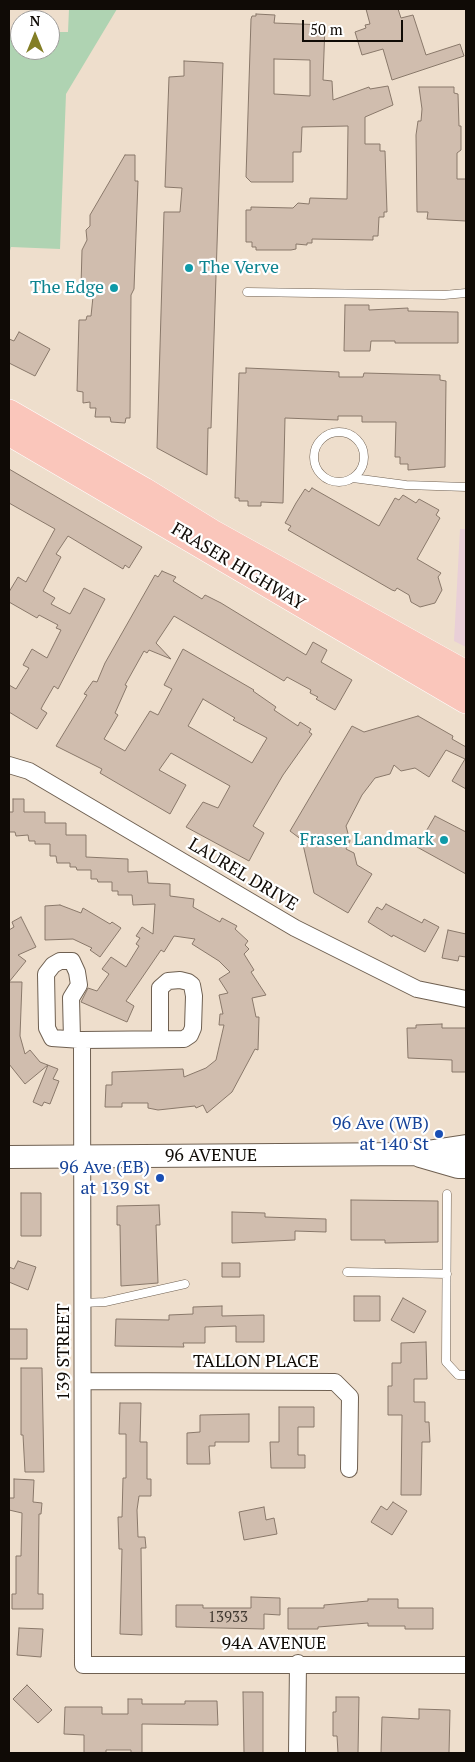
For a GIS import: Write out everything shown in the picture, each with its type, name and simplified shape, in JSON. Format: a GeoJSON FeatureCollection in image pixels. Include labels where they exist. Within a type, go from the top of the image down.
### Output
{"type":"FeatureCollection","features":[{"type":"Feature","properties":{"kind":"main road","name":"FRASER HIGHWAY"},"geometry":{"type":"LineString","coordinates":[[9,412],[144,490],[212,532],[466,672]]}},
{"type":"Feature","properties":{"kind":"main road","name":"FRASER HIGHWAY"},"geometry":{"type":"LineString","coordinates":[[9,433],[466,701]]}},
{"type":"Feature","properties":{"kind":"main road","name":"96 AVENUE"},"geometry":{"type":"LineString","coordinates":[[9,1157],[414,1154],[466,1146]]}},
{"type":"Feature","properties":{"kind":"main road","name":"96 AVENUE"},"geometry":{"type":"LineString","coordinates":[[414,1154],[458,1167],[466,1167]]}},
{"type":"Feature","properties":{"kind":"street","name":"LAUREL DRIVE"},"geometry":{"type":"LineString","coordinates":[[9,765],[29,771],[295,928],[417,990],[466,999]]}},
{"type":"Feature","properties":{"kind":"street","name":"139 STREET"},"geometry":{"type":"LineString","coordinates":[[83,1665],[84,1381],[82,1157],[77,1039],[160,1039]]}},
{"type":"Feature","properties":{"kind":"street","name":"TALLON PLACE"},"geometry":{"type":"LineString","coordinates":[[84,1381],[335,1382],[350,1397],[350,1469]]}},
{"type":"Feature","properties":{"kind":"street","name":"94A AVENUE"},"geometry":{"type":"LineString","coordinates":[[83,1665],[298,1663],[466,1665]]}},
{"type":"Feature","properties":{"kind":"street"},"geometry":{"type":"LineString","coordinates":[[297,1753],[298,1663]]}},
{"type":"Feature","properties":{"kind":"lane"},"geometry":{"type":"LineString","coordinates":[[246,292],[444,295],[466,293]]}},
{"type":"Feature","properties":{"kind":"lane"},"geometry":{"type":"LineString","coordinates":[[353,478],[363,464],[363,448],[359,441],[345,432],[336,432],[321,438],[314,453],[314,462],[322,476],[337,482],[353,478],[406,485],[466,487]]}},
{"type":"Feature","properties":{"kind":"lane"},"geometry":{"type":"LineString","coordinates":[[447,1194],[446,1362],[458,1375],[466,1375]]}},
{"type":"Feature","properties":{"kind":"lane"},"geometry":{"type":"LineString","coordinates":[[347,1272],[447,1274]]}},
{"type":"Feature","properties":{"kind":"lane"},"geometry":{"type":"LineString","coordinates":[[83,1303],[104,1302],[185,1284]]}},
{"type":"Feature","properties":{"kind":"shaded area"},"geometry":{"type":"Polygon","coordinates":[[[460,529],[466,529],[466,647],[454,641],[460,529]]]}},
{"type":"Feature","properties":{"kind":"green space"},"geometry":{"type":"Polygon","coordinates":[[[69,9],[117,9],[66,94],[60,249],[11,247],[9,254],[9,38],[10,36],[10,60],[60,60],[60,32],[68,32],[69,9]]]}},
{"type":"Feature","properties":{"kind":"building"},"geometry":{"type":"Polygon","coordinates":[[[366,9],[398,9],[401,18],[413,15],[426,55],[460,44],[464,56],[392,80],[383,49],[362,55],[355,32],[366,28],[365,25],[370,24],[366,9]]]}},
{"type":"Feature","properties":{"kind":"building"},"geometry":{"type":"Polygon","coordinates":[[[256,14],[275,15],[274,23],[325,25],[323,80],[332,81],[333,100],[369,87],[370,89],[388,86],[393,105],[365,117],[365,144],[380,144],[380,151],[385,151],[387,212],[384,212],[384,217],[379,217],[378,236],[373,236],[373,240],[312,239],[312,243],[307,243],[307,245],[296,244],[296,249],[291,250],[256,250],[256,247],[252,247],[252,242],[246,242],[246,210],[251,210],[251,207],[293,208],[298,203],[309,204],[310,198],[347,199],[348,126],[302,127],[301,152],[293,152],[293,182],[251,182],[246,177],[251,19],[252,16],[256,16],[256,14]],[[274,59],[274,94],[310,96],[310,60],[274,59]]]}},
{"type":"Feature","properties":{"kind":"building","name":"The Verve"},"geometry":{"type":"Polygon","coordinates":[[[184,61],[223,63],[211,428],[208,428],[207,475],[157,448],[164,212],[180,212],[182,188],[165,187],[169,77],[184,76],[184,61]]]}},
{"type":"Feature","properties":{"kind":"building"},"geometry":{"type":"Polygon","coordinates":[[[419,87],[454,87],[454,93],[458,94],[461,150],[457,153],[457,179],[466,179],[466,221],[427,219],[428,212],[417,212],[416,135],[418,121],[421,121],[422,109],[419,87]]]}},
{"type":"Feature","properties":{"kind":"building","name":"The Edge"},"geometry":{"type":"Polygon","coordinates":[[[125,155],[135,155],[135,181],[138,181],[134,289],[131,295],[130,418],[126,418],[125,423],[111,422],[110,417],[95,417],[96,408],[90,408],[90,402],[83,403],[83,392],[77,391],[79,320],[86,320],[87,316],[91,316],[94,287],[81,286],[82,250],[87,240],[86,230],[90,226],[90,215],[125,155]]]}},
{"type":"Feature","properties":{"kind":"building"},"geometry":{"type":"Polygon","coordinates":[[[345,305],[369,305],[369,310],[408,308],[408,311],[458,312],[458,343],[371,341],[370,351],[344,351],[345,305]]]}},
{"type":"Feature","properties":{"kind":"building"},"geometry":{"type":"Polygon","coordinates":[[[19,332],[50,349],[35,376],[9,363],[9,339],[14,341],[19,332]]]}},
{"type":"Feature","properties":{"kind":"building"},"geometry":{"type":"Polygon","coordinates":[[[246,368],[339,372],[339,377],[363,377],[364,373],[440,375],[440,380],[446,381],[445,467],[408,470],[408,464],[400,464],[400,457],[395,457],[396,422],[362,422],[362,416],[338,416],[338,420],[285,418],[283,503],[261,502],[261,506],[248,506],[248,501],[239,501],[239,498],[235,498],[239,373],[246,373],[246,368]]]}},
{"type":"Feature","properties":{"kind":"building"},"geometry":{"type":"Polygon","coordinates":[[[9,469],[142,547],[129,568],[125,565],[123,569],[68,536],[56,554],[61,557],[43,591],[55,598],[51,604],[70,614],[84,588],[105,599],[58,689],[54,686],[43,705],[41,709],[47,713],[37,729],[9,712],[9,685],[16,689],[29,668],[23,665],[32,649],[47,658],[61,630],[56,628],[58,625],[39,615],[37,618],[9,602],[9,592],[18,577],[26,582],[55,529],[9,503],[9,469]]]}},
{"type":"Feature","properties":{"kind":"building"},"geometry":{"type":"Polygon","coordinates":[[[312,488],[379,526],[395,498],[399,500],[403,495],[416,503],[419,499],[439,510],[436,515],[440,518],[417,559],[441,573],[438,577],[442,590],[435,603],[420,607],[411,602],[409,595],[397,588],[395,591],[392,590],[288,530],[291,526],[285,523],[296,503],[305,489],[309,492],[312,488]]]}},
{"type":"Feature","properties":{"kind":"building"},"geometry":{"type":"Polygon","coordinates":[[[162,571],[176,577],[173,581],[202,599],[205,595],[221,603],[306,655],[313,642],[327,650],[321,662],[352,680],[335,710],[316,699],[318,697],[310,693],[311,690],[287,677],[284,681],[174,616],[156,643],[171,659],[149,650],[147,653],[144,651],[125,685],[127,686],[115,713],[118,715],[104,739],[125,751],[150,711],[158,715],[172,689],[164,685],[183,649],[254,690],[276,707],[274,710],[298,726],[300,722],[311,729],[309,732],[312,734],[283,775],[253,826],[264,833],[249,861],[186,827],[203,802],[218,808],[230,786],[171,753],[159,770],[186,785],[170,814],[100,773],[102,769],[56,746],[87,695],[84,694],[93,681],[97,682],[105,663],[155,575],[158,577],[162,571]],[[203,699],[188,726],[252,763],[267,738],[233,720],[235,718],[203,699]]]}},
{"type":"Feature","properties":{"kind":"building"},"geometry":{"type":"Polygon","coordinates":[[[418,716],[453,736],[452,739],[466,747],[466,789],[452,781],[465,759],[446,750],[429,777],[415,768],[401,771],[394,765],[390,774],[375,778],[362,795],[346,826],[350,841],[346,849],[354,853],[357,865],[372,874],[348,913],[314,893],[302,840],[290,831],[352,726],[364,732],[418,716]]]}},
{"type":"Feature","properties":{"kind":"building"},"geometry":{"type":"Polygon","coordinates":[[[13,799],[24,799],[24,812],[45,812],[45,823],[66,823],[66,835],[86,835],[86,857],[128,859],[128,872],[147,871],[148,883],[170,884],[170,896],[194,899],[193,907],[220,922],[222,918],[237,926],[235,929],[248,941],[245,945],[249,949],[244,954],[254,970],[251,972],[266,995],[252,998],[256,1017],[259,1017],[258,1050],[255,1049],[232,1092],[207,1113],[203,1105],[196,1108],[195,1106],[158,1110],[148,1108],[148,1103],[122,1103],[122,1107],[105,1107],[106,1085],[112,1085],[112,1072],[183,1069],[184,1077],[206,1068],[216,1060],[224,1025],[219,1025],[220,1014],[223,1014],[219,995],[228,993],[219,979],[230,972],[219,961],[192,944],[195,939],[174,936],[164,952],[161,950],[126,1001],[134,1006],[127,1022],[81,1002],[88,988],[97,991],[109,974],[102,969],[111,957],[126,967],[139,946],[136,944],[140,938],[136,936],[142,927],[153,934],[155,904],[133,905],[132,895],[118,895],[118,891],[112,891],[112,882],[98,882],[97,879],[91,879],[91,870],[77,870],[76,867],[70,867],[70,863],[57,863],[56,856],[50,856],[50,844],[35,844],[35,841],[29,841],[28,835],[16,836],[15,832],[9,832],[9,812],[13,812],[13,799]]]}},
{"type":"Feature","properties":{"kind":"building","name":"Fraser Landmark"},"geometry":{"type":"Polygon","coordinates":[[[435,816],[466,832],[466,874],[417,847],[435,816]]]}},
{"type":"Feature","properties":{"kind":"building"},"geometry":{"type":"Polygon","coordinates":[[[386,904],[422,923],[424,919],[439,927],[425,952],[393,935],[392,937],[368,922],[377,907],[382,910],[386,904]]]}},
{"type":"Feature","properties":{"kind":"building"},"geometry":{"type":"Polygon","coordinates":[[[60,905],[81,913],[83,908],[110,924],[112,922],[121,928],[100,957],[90,950],[92,948],[73,939],[45,940],[45,906],[60,905]]]}},
{"type":"Feature","properties":{"kind":"building"},"geometry":{"type":"Polygon","coordinates":[[[21,917],[36,947],[18,955],[26,961],[9,982],[9,930],[14,927],[12,922],[21,917]]]}},
{"type":"Feature","properties":{"kind":"building"},"geometry":{"type":"Polygon","coordinates":[[[448,930],[466,934],[466,957],[459,956],[458,961],[442,958],[448,930]]]}},
{"type":"Feature","properties":{"kind":"building"},"geometry":{"type":"Polygon","coordinates":[[[9,982],[22,982],[20,1036],[25,1054],[30,1050],[40,1062],[48,1065],[25,1084],[9,1064],[9,982]]]}},
{"type":"Feature","properties":{"kind":"building"},"geometry":{"type":"Polygon","coordinates":[[[442,1024],[442,1028],[466,1028],[466,1072],[452,1072],[452,1060],[408,1058],[407,1028],[416,1028],[416,1025],[442,1024]]]}},
{"type":"Feature","properties":{"kind":"building"},"geometry":{"type":"Polygon","coordinates":[[[48,1065],[58,1069],[53,1079],[59,1081],[50,1104],[44,1102],[42,1106],[33,1102],[48,1065]]]}},
{"type":"Feature","properties":{"kind":"building"},"geometry":{"type":"Polygon","coordinates":[[[21,1193],[41,1193],[41,1236],[21,1236],[21,1193]]]}},
{"type":"Feature","properties":{"kind":"building"},"geometry":{"type":"Polygon","coordinates":[[[351,1200],[438,1201],[438,1242],[385,1243],[385,1240],[351,1240],[351,1200]]]}},
{"type":"Feature","properties":{"kind":"building"},"geometry":{"type":"Polygon","coordinates":[[[159,1205],[160,1225],[156,1225],[158,1283],[121,1286],[120,1225],[117,1225],[117,1206],[159,1205]]]}},
{"type":"Feature","properties":{"kind":"building"},"geometry":{"type":"Polygon","coordinates":[[[232,1212],[265,1213],[265,1217],[326,1219],[326,1232],[295,1231],[295,1240],[232,1243],[232,1212]]]}},
{"type":"Feature","properties":{"kind":"building"},"geometry":{"type":"Polygon","coordinates":[[[18,1261],[36,1267],[28,1290],[9,1282],[9,1267],[14,1269],[18,1261]]]}},
{"type":"Feature","properties":{"kind":"building"},"geometry":{"type":"Polygon","coordinates":[[[222,1263],[240,1263],[240,1277],[222,1277],[222,1263]]]}},
{"type":"Feature","properties":{"kind":"building"},"geometry":{"type":"Polygon","coordinates":[[[354,1296],[380,1296],[380,1321],[354,1321],[354,1296]]]}},
{"type":"Feature","properties":{"kind":"building"},"geometry":{"type":"Polygon","coordinates":[[[403,1298],[426,1311],[414,1333],[391,1320],[403,1298]]]}},
{"type":"Feature","properties":{"kind":"building"},"geometry":{"type":"Polygon","coordinates":[[[222,1306],[222,1316],[264,1315],[264,1342],[236,1342],[236,1326],[205,1327],[205,1343],[183,1343],[184,1347],[115,1346],[116,1319],[169,1320],[169,1315],[193,1314],[193,1307],[222,1306]]]}},
{"type":"Feature","properties":{"kind":"building"},"geometry":{"type":"Polygon","coordinates":[[[9,1329],[27,1329],[27,1359],[9,1359],[9,1329]]]}},
{"type":"Feature","properties":{"kind":"building"},"geometry":{"type":"Polygon","coordinates":[[[426,1342],[427,1379],[414,1379],[414,1402],[425,1402],[425,1422],[429,1422],[430,1442],[422,1442],[421,1495],[401,1495],[402,1415],[388,1415],[388,1386],[392,1386],[392,1363],[401,1363],[401,1343],[426,1342]]]}},
{"type":"Feature","properties":{"kind":"building"},"geometry":{"type":"Polygon","coordinates":[[[21,1368],[42,1368],[44,1472],[25,1472],[23,1435],[21,1435],[21,1368]]]}},
{"type":"Feature","properties":{"kind":"building"},"geometry":{"type":"Polygon","coordinates":[[[120,1403],[141,1403],[140,1442],[147,1442],[147,1479],[151,1479],[151,1496],[139,1496],[137,1510],[138,1537],[145,1537],[146,1548],[141,1548],[142,1635],[120,1634],[122,1549],[119,1549],[118,1517],[122,1517],[123,1478],[126,1478],[126,1434],[119,1434],[120,1403]]]}},
{"type":"Feature","properties":{"kind":"building"},"geometry":{"type":"Polygon","coordinates":[[[279,1407],[314,1407],[314,1427],[298,1427],[298,1455],[305,1455],[305,1468],[271,1468],[270,1442],[279,1442],[279,1407]]]}},
{"type":"Feature","properties":{"kind":"building"},"geometry":{"type":"Polygon","coordinates":[[[249,1414],[249,1442],[215,1442],[215,1446],[209,1446],[210,1464],[187,1464],[187,1433],[200,1432],[200,1415],[249,1414]]]}},
{"type":"Feature","properties":{"kind":"building"},"geometry":{"type":"Polygon","coordinates":[[[14,1479],[34,1480],[33,1502],[42,1503],[41,1514],[39,1514],[38,1594],[43,1594],[43,1609],[12,1609],[12,1594],[16,1594],[16,1556],[21,1556],[22,1513],[9,1510],[9,1498],[14,1498],[14,1479]]]}},
{"type":"Feature","properties":{"kind":"building"},"geometry":{"type":"Polygon","coordinates":[[[393,1502],[407,1511],[392,1535],[371,1522],[381,1506],[387,1510],[393,1502]]]}},
{"type":"Feature","properties":{"kind":"building"},"geometry":{"type":"Polygon","coordinates":[[[264,1507],[266,1520],[274,1518],[277,1534],[244,1540],[239,1512],[264,1507]]]}},
{"type":"Feature","properties":{"kind":"building"},"geometry":{"type":"Polygon","coordinates":[[[251,1597],[280,1598],[280,1615],[264,1614],[264,1629],[176,1627],[176,1605],[203,1605],[203,1608],[251,1608],[251,1597]]]}},
{"type":"Feature","properties":{"kind":"building"},"geometry":{"type":"Polygon","coordinates":[[[368,1599],[398,1599],[398,1608],[433,1608],[433,1629],[405,1629],[405,1626],[368,1626],[368,1623],[318,1627],[318,1629],[288,1629],[288,1608],[324,1608],[324,1605],[368,1601],[368,1599]]]}},
{"type":"Feature","properties":{"kind":"building"},"geometry":{"type":"Polygon","coordinates":[[[19,1628],[43,1629],[41,1657],[17,1655],[19,1628]]]}},
{"type":"Feature","properties":{"kind":"building"},"geometry":{"type":"Polygon","coordinates":[[[27,1685],[52,1710],[38,1723],[13,1699],[27,1685]]]}},
{"type":"Feature","properties":{"kind":"building"},"geometry":{"type":"Polygon","coordinates":[[[243,1692],[263,1692],[263,1753],[244,1753],[243,1692]]]}},
{"type":"Feature","properties":{"kind":"building"},"geometry":{"type":"Polygon","coordinates":[[[336,1697],[359,1697],[358,1753],[338,1753],[337,1736],[333,1736],[333,1712],[336,1712],[336,1697]]]}},
{"type":"Feature","properties":{"kind":"building"},"geometry":{"type":"Polygon","coordinates":[[[128,1699],[142,1699],[142,1704],[185,1704],[185,1701],[217,1701],[218,1725],[142,1724],[142,1753],[131,1753],[131,1750],[106,1750],[106,1753],[84,1753],[84,1735],[64,1734],[65,1707],[102,1707],[102,1714],[128,1714],[128,1699]]]}},
{"type":"Feature","properties":{"kind":"building"},"geometry":{"type":"Polygon","coordinates":[[[419,1709],[450,1710],[449,1753],[381,1753],[382,1717],[419,1719],[419,1709]]]}},
{"type":"Feature","properties":{"kind":"place","name":"The Verve"},"geometry":{"type":"Point","coordinates":[189,268]}},
{"type":"Feature","properties":{"kind":"place","name":"The Edge"},"geometry":{"type":"Point","coordinates":[114,288]}},
{"type":"Feature","properties":{"kind":"place","name":"Fraser Landmark"},"geometry":{"type":"Point","coordinates":[444,840]}},
{"type":"Feature","properties":{"kind":"place","name":"96 Ave (WB) at 140 St"},"geometry":{"type":"Point","coordinates":[439,1134]}},
{"type":"Feature","properties":{"kind":"place","name":"96 Ave (EB) at 139 St"},"geometry":{"type":"Point","coordinates":[160,1178]}}]}
